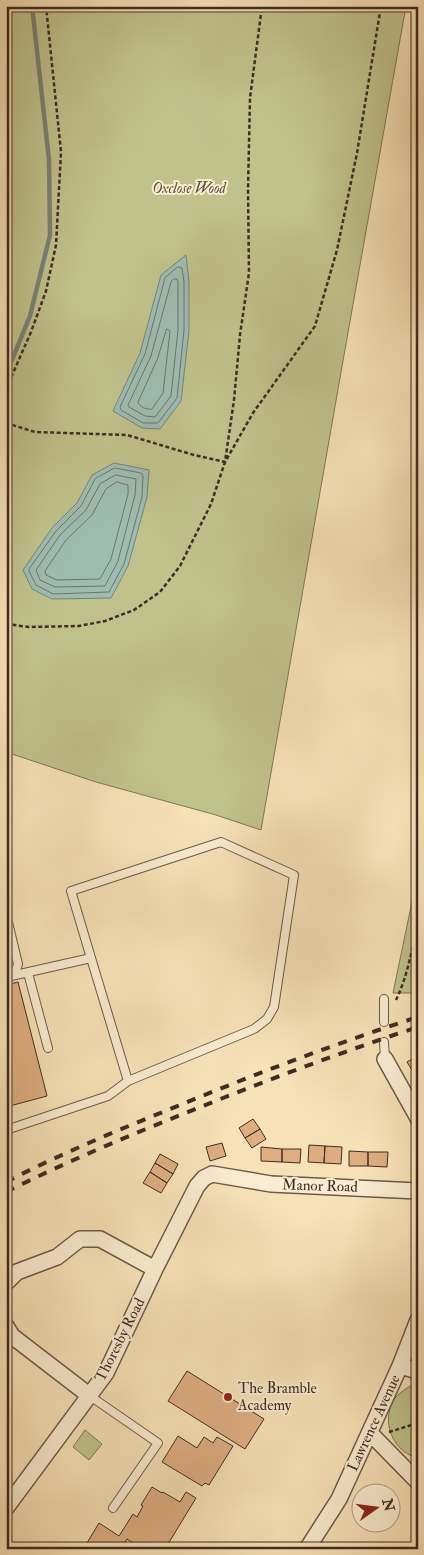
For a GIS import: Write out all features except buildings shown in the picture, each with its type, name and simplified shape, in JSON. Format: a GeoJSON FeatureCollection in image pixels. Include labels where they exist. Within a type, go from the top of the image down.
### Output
{"type":"FeatureCollection","features":[{"type":"Feature","properties":{"kind":"street"},"geometry":{"type":"LineString","coordinates":[[385,1059],[418,1118]]}},
{"type":"Feature","properties":{"kind":"street","name":"Thoresby Road"},"geometry":{"type":"LineString","coordinates":[[6,1508],[106,1372],[197,1186],[204,1178],[212,1174],[223,1175]]}},
{"type":"Feature","properties":{"kind":"street","name":"Manor Road"},"geometry":{"type":"LineString","coordinates":[[223,1175],[256,1183],[418,1191]]}},
{"type":"Feature","properties":{"kind":"street"},"geometry":{"type":"LineString","coordinates":[[6,1283],[18,1272],[57,1257],[80,1239],[100,1239],[155,1270]]}},
{"type":"Feature","properties":{"kind":"street","name":"Lawrence Avenue"},"geometry":{"type":"LineString","coordinates":[[308,1549],[339,1499],[371,1435],[418,1320]]}},
{"type":"Feature","properties":{"kind":"street"},"geometry":{"type":"LineString","coordinates":[[6,1326],[12,1336],[90,1396]]}},
{"type":"Feature","properties":{"kind":"street"},"geometry":{"type":"LineString","coordinates":[[400,1366],[418,1371]]}},
{"type":"Feature","properties":{"kind":"street"},"geometry":{"type":"LineString","coordinates":[[371,1435],[416,1477]]}},
{"type":"Feature","properties":{"kind":"lane"},"geometry":{"type":"LineString","coordinates":[[6,1130],[108,1096],[128,1081],[254,1029],[267,1019],[274,1007],[294,875],[221,842],[71,891],[128,1081]]}},
{"type":"Feature","properties":{"kind":"lane"},"geometry":{"type":"LineString","coordinates":[[6,914],[18,964],[16,970],[8,977]]}},
{"type":"Feature","properties":{"kind":"lane"},"geometry":{"type":"LineString","coordinates":[[8,977],[91,958]]}},
{"type":"Feature","properties":{"kind":"lane"},"geometry":{"type":"LineString","coordinates":[[28,973],[48,1048]]}},
{"type":"Feature","properties":{"kind":"lane"},"geometry":{"type":"LineString","coordinates":[[384,999],[384,1018]]}},
{"type":"Feature","properties":{"kind":"lane"},"geometry":{"type":"LineString","coordinates":[[384,1042],[385,1059]]}},
{"type":"Feature","properties":{"kind":"lane"},"geometry":{"type":"LineString","coordinates":[[90,1396],[158,1443],[113,1508]]}},
{"type":"Feature","properties":{"kind":"path"},"geometry":{"type":"LineString","coordinates":[[6,389],[31,332],[46,291],[56,245],[61,152],[46,6]]}},
{"type":"Feature","properties":{"kind":"path"},"geometry":{"type":"LineString","coordinates":[[6,624],[28,627],[79,626],[105,621],[134,610],[160,592],[180,566],[211,504],[225,462],[249,273],[250,98],[262,6]]}},
{"type":"Feature","properties":{"kind":"path"},"geometry":{"type":"LineString","coordinates":[[225,462],[253,413],[315,326],[337,250],[355,162],[381,6]]}},
{"type":"Feature","properties":{"kind":"path"},"geometry":{"type":"LineString","coordinates":[[6,380],[11,381]]}},
{"type":"Feature","properties":{"kind":"path"},"geometry":{"type":"LineString","coordinates":[[6,423],[36,432],[127,435],[225,462]]}},
{"type":"Feature","properties":{"kind":"path"},"geometry":{"type":"LineString","coordinates":[[384,1018],[392,1008],[403,986],[416,939],[418,918]]}},
{"type":"Feature","properties":{"kind":"path"},"geometry":{"type":"LineString","coordinates":[[371,1435],[418,1423]]}},
{"type":"Feature","properties":{"kind":"green space","name":"Oxclose Wood"},"geometry":{"type":"Polygon","coordinates":[[[6,6],[406,6],[261,830],[216,815],[96,782],[6,752],[6,6]]]}},
{"type":"Feature","properties":{"kind":"green space"},"geometry":{"type":"Polygon","coordinates":[[[418,873],[418,991],[412,993],[393,993],[418,873]]]}},
{"type":"Feature","properties":{"kind":"green space"},"geometry":{"type":"Polygon","coordinates":[[[414,1384],[418,1384],[418,1458],[409,1455],[401,1449],[391,1434],[389,1425],[391,1407],[395,1398],[414,1384]]]}},
{"type":"Feature","properties":{"kind":"green space"},"geometry":{"type":"Polygon","coordinates":[[[85,1430],[102,1444],[89,1460],[73,1447],[85,1430]]]}},
{"type":"Feature","properties":{"kind":"water"},"geometry":{"type":"Polygon","coordinates":[[[186,255],[189,281],[189,331],[181,401],[160,429],[142,428],[113,411],[140,353],[161,275],[186,255]]]}},
{"type":"Feature","properties":{"kind":"water"},"geometry":{"type":"Polygon","coordinates":[[[114,463],[149,470],[147,497],[128,566],[111,598],[52,599],[32,589],[23,570],[52,528],[77,503],[92,475],[114,463]]]}},
{"type":"Feature","properties":{"kind":"waterway"},"geometry":{"type":"LineString","coordinates":[[12,360],[30,316],[50,235],[49,160],[32,6]]}},
{"type":"Feature","properties":{"kind":"railway"},"geometry":{"type":"LineString","coordinates":[[6,1182],[92,1142],[209,1093],[328,1048],[418,1017]]}},
{"type":"Feature","properties":{"kind":"railway"},"geometry":{"type":"LineString","coordinates":[[6,1192],[94,1151],[183,1114],[358,1047],[418,1027]]}},
{"type":"Feature","properties":{"kind":"place","name":"The Bramble Academy"},"geometry":{"type":"Point","coordinates":[228,1397]}}]}
